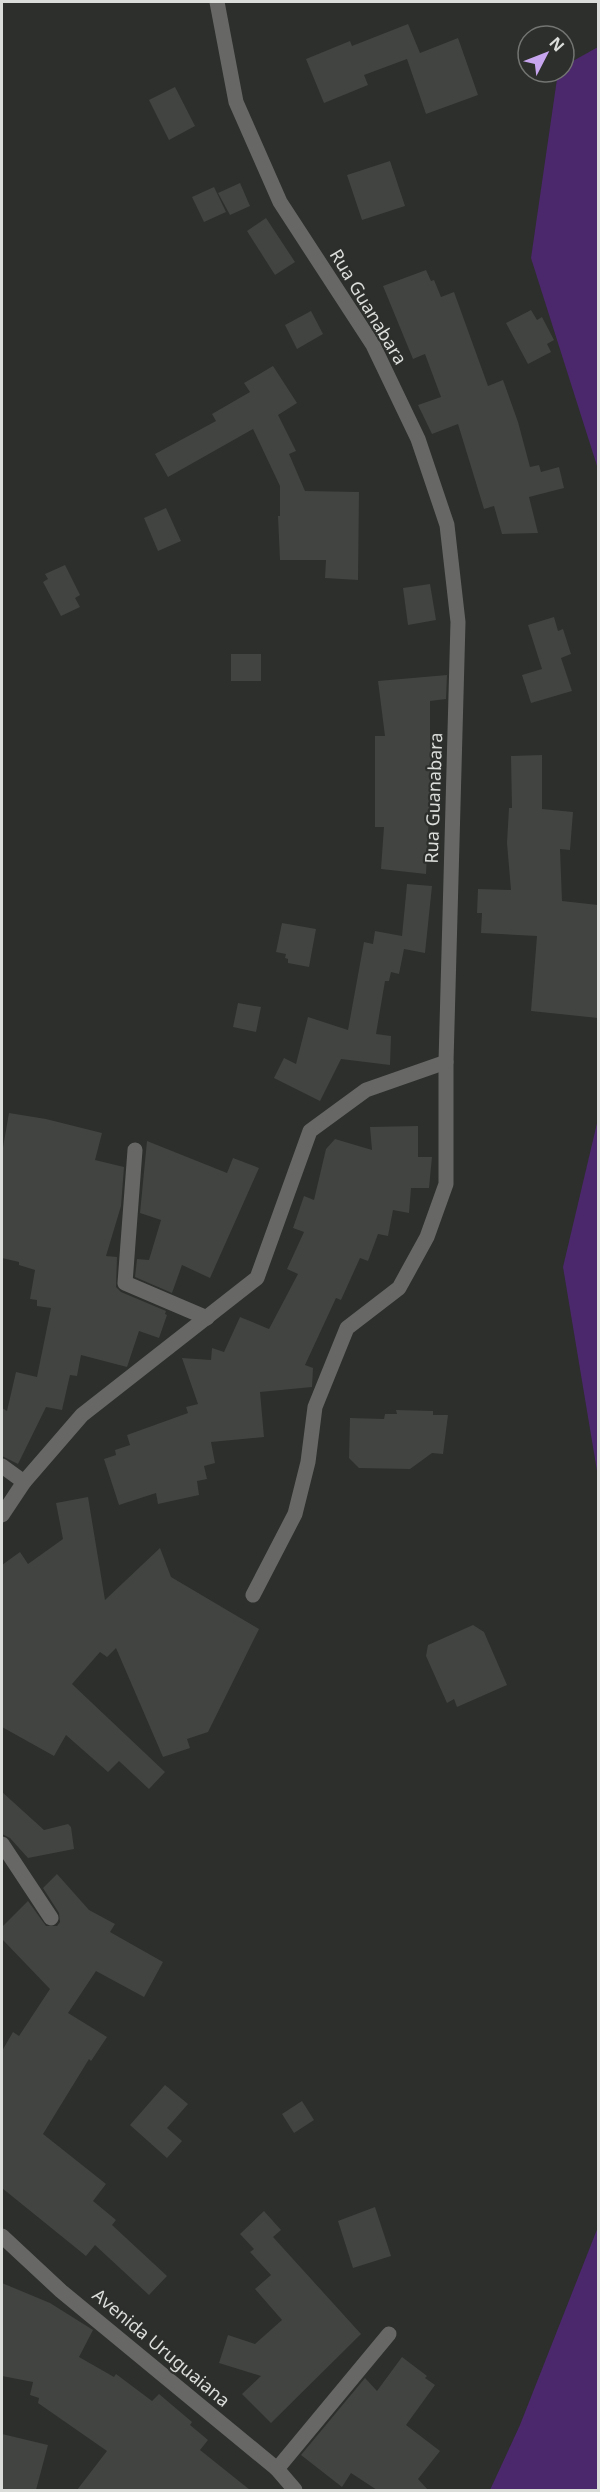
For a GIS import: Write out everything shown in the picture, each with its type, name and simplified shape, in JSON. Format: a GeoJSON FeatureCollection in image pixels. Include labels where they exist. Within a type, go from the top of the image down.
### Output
{"type":"FeatureCollection","features":[{"type":"Feature","properties":{"kind":"street","name":"Rua Guanabara"},"geometry":{"type":"LineString","coordinates":[[217,2],[236,102],[280,202],[373,345],[418,439],[447,525],[458,622],[446,1062],[446,1184],[427,1237],[399,1288],[347,1329],[315,1407],[308,1462],[296,1514],[253,1595]]}},
{"type":"Feature","properties":{"kind":"street"},"geometry":{"type":"LineString","coordinates":[[2,1515],[24,1482],[82,1415],[257,1278],[310,1131],[366,1090],[446,1062]]}},
{"type":"Feature","properties":{"kind":"street"},"geometry":{"type":"LineString","coordinates":[[135,1150],[125,1283],[207,1318]]}},
{"type":"Feature","properties":{"kind":"street"},"geometry":{"type":"LineString","coordinates":[[2,1466],[24,1482]]}},
{"type":"Feature","properties":{"kind":"street"},"geometry":{"type":"LineString","coordinates":[[2,1844],[51,1918]]}},
{"type":"Feature","properties":{"kind":"street","name":"Avenida Uruguaiana"},"geometry":{"type":"LineString","coordinates":[[2,2236],[61,2291],[277,2469],[295,2490]]}},
{"type":"Feature","properties":{"kind":"street"},"geometry":{"type":"LineString","coordinates":[[277,2469],[389,2334]]}},
{"type":"Feature","properties":{"kind":"shaded area"},"geometry":{"type":"Polygon","coordinates":[[[598,47],[598,469],[531,258],[556,84],[576,84],[576,59],[598,47]]]}},
{"type":"Feature","properties":{"kind":"shaded area"},"geometry":{"type":"Polygon","coordinates":[[[598,1119],[598,1477],[563,1267],[598,1119]]]}},
{"type":"Feature","properties":{"kind":"shaded area"},"geometry":{"type":"Polygon","coordinates":[[[598,2227],[598,2490],[490,2490],[520,2425],[598,2227]]]}},
{"type":"Feature","properties":{"kind":"building"},"geometry":{"type":"Polygon","coordinates":[[[408,24],[420,53],[458,38],[478,95],[426,114],[407,59],[364,75],[368,85],[324,103],[306,59],[350,41],[352,46],[408,24]]]}},
{"type":"Feature","properties":{"kind":"building"},"geometry":{"type":"Polygon","coordinates":[[[175,87],[195,126],[169,140],[149,100],[175,87]]]}},
{"type":"Feature","properties":{"kind":"building"},"geometry":{"type":"Polygon","coordinates":[[[390,161],[405,206],[362,220],[347,175],[390,161]]]}},
{"type":"Feature","properties":{"kind":"building"},"geometry":{"type":"Polygon","coordinates":[[[240,183],[250,206],[230,215],[218,193],[240,183]]]}},
{"type":"Feature","properties":{"kind":"building"},"geometry":{"type":"Polygon","coordinates":[[[214,187],[226,212],[204,222],[192,197],[214,187]]]}},
{"type":"Feature","properties":{"kind":"building"},"geometry":{"type":"Polygon","coordinates":[[[266,218],[295,262],[275,275],[247,231],[266,218]]]}},
{"type":"Feature","properties":{"kind":"building"},"geometry":{"type":"Polygon","coordinates":[[[426,270],[431,281],[434,280],[441,297],[454,292],[488,386],[503,380],[518,422],[530,467],[539,465],[541,472],[559,467],[564,488],[529,497],[538,533],[502,534],[494,506],[484,509],[458,424],[432,434],[418,405],[441,397],[425,354],[413,359],[383,286],[426,270]]]}},
{"type":"Feature","properties":{"kind":"building"},"geometry":{"type":"Polygon","coordinates":[[[531,310],[537,320],[542,317],[554,340],[547,344],[551,352],[528,364],[506,323],[531,310]]]}},
{"type":"Feature","properties":{"kind":"building"},"geometry":{"type":"Polygon","coordinates":[[[311,311],[323,334],[297,349],[285,325],[311,311]]]}},
{"type":"Feature","properties":{"kind":"building"},"geometry":{"type":"Polygon","coordinates":[[[273,366],[297,403],[278,415],[296,451],[289,454],[305,491],[359,492],[358,580],[325,578],[326,560],[280,560],[278,516],[280,516],[280,486],[253,429],[168,477],[155,454],[216,421],[212,414],[250,392],[244,383],[273,366]]]}},
{"type":"Feature","properties":{"kind":"building"},"geometry":{"type":"Polygon","coordinates":[[[166,508],[181,541],[158,551],[144,518],[166,508]]]}},
{"type":"Feature","properties":{"kind":"building"},"geometry":{"type":"Polygon","coordinates":[[[65,565],[80,595],[75,598],[80,607],[61,616],[43,582],[48,579],[45,574],[65,565]]]}},
{"type":"Feature","properties":{"kind":"building"},"geometry":{"type":"Polygon","coordinates":[[[430,584],[436,620],[408,625],[403,588],[430,584]]]}},
{"type":"Feature","properties":{"kind":"building"},"geometry":{"type":"Polygon","coordinates":[[[554,617],[558,631],[563,629],[571,654],[561,658],[572,691],[531,703],[522,675],[542,669],[528,625],[554,617]]]}},
{"type":"Feature","properties":{"kind":"building"},"geometry":{"type":"Polygon","coordinates":[[[231,654],[261,654],[261,681],[231,681],[231,654]]]}},
{"type":"Feature","properties":{"kind":"building"},"geometry":{"type":"Polygon","coordinates":[[[447,675],[446,699],[430,701],[430,749],[437,749],[438,779],[435,779],[435,793],[430,793],[426,874],[381,869],[384,827],[375,827],[375,736],[385,736],[378,681],[447,675]]]}},
{"type":"Feature","properties":{"kind":"building"},"geometry":{"type":"Polygon","coordinates":[[[542,755],[542,809],[573,812],[570,850],[560,849],[562,901],[598,905],[598,1018],[531,1011],[537,936],[481,933],[482,913],[477,913],[478,889],[511,890],[507,843],[509,808],[512,808],[511,756],[542,755]]]}},
{"type":"Feature","properties":{"kind":"building"},"geometry":{"type":"Polygon","coordinates":[[[407,884],[432,886],[425,953],[404,949],[399,974],[391,972],[389,981],[385,981],[376,1034],[391,1036],[390,1065],[341,1059],[320,1101],[274,1078],[284,1058],[296,1064],[308,1017],[348,1030],[364,942],[373,944],[375,931],[402,936],[407,884]]]}},
{"type":"Feature","properties":{"kind":"building"},"geometry":{"type":"Polygon","coordinates":[[[282,923],[316,929],[309,967],[288,963],[288,959],[285,958],[286,954],[276,952],[282,923]]]}},
{"type":"Feature","properties":{"kind":"building"},"geometry":{"type":"Polygon","coordinates":[[[238,1003],[261,1007],[256,1032],[233,1027],[238,1003]]]}},
{"type":"Feature","properties":{"kind":"building"},"geometry":{"type":"Polygon","coordinates":[[[9,1113],[46,1119],[102,1133],[95,1160],[124,1167],[121,1206],[106,1256],[117,1257],[116,1287],[121,1292],[166,1311],[167,1315],[159,1338],[139,1331],[127,1367],[81,1355],[77,1376],[70,1375],[62,1410],[46,1407],[18,1464],[2,1456],[2,1408],[7,1411],[16,1372],[37,1377],[51,1308],[37,1306],[37,1300],[30,1299],[35,1270],[19,1265],[19,1262],[2,1258],[2,1153],[9,1113]]]}},
{"type":"Feature","properties":{"kind":"building"},"geometry":{"type":"Polygon","coordinates":[[[418,1126],[418,1157],[432,1157],[429,1188],[411,1188],[409,1213],[393,1210],[388,1236],[378,1234],[368,1261],[360,1258],[341,1300],[336,1298],[305,1365],[313,1368],[312,1387],[260,1392],[264,1437],[211,1442],[215,1463],[204,1466],[207,1479],[197,1481],[199,1495],[158,1504],[156,1493],[119,1505],[104,1459],[116,1455],[115,1450],[130,1445],[127,1435],[188,1413],[186,1407],[198,1404],[182,1358],[211,1360],[212,1348],[224,1352],[240,1317],[269,1329],[298,1274],[287,1269],[304,1232],[293,1228],[304,1196],[314,1200],[326,1149],[335,1139],[372,1150],[370,1127],[418,1126]]]}},
{"type":"Feature","properties":{"kind":"building"},"geometry":{"type":"Polygon","coordinates":[[[147,1141],[227,1173],[233,1158],[259,1168],[210,1278],[182,1265],[172,1293],[135,1277],[137,1259],[149,1260],[161,1220],[140,1213],[147,1141]]]}},
{"type":"Feature","properties":{"kind":"building"},"geometry":{"type":"Polygon","coordinates":[[[396,1410],[433,1411],[433,1415],[448,1415],[443,1454],[432,1453],[410,1469],[359,1468],[349,1458],[350,1418],[384,1419],[385,1414],[397,1414],[396,1410]]]}},
{"type":"Feature","properties":{"kind":"building"},"geometry":{"type":"Polygon","coordinates":[[[88,1497],[105,1600],[160,1548],[171,1577],[259,1629],[208,1732],[187,1739],[190,1748],[163,1757],[116,1648],[107,1657],[100,1652],[72,1684],[165,1772],[149,1789],[119,1761],[108,1772],[66,1735],[54,1756],[2,1727],[2,1565],[20,1552],[28,1564],[63,1539],[56,1503],[88,1497]]]}},
{"type":"Feature","properties":{"kind":"building"},"geometry":{"type":"Polygon","coordinates":[[[473,1625],[484,1632],[507,1685],[457,1707],[454,1699],[447,1703],[426,1656],[428,1645],[473,1625]]]}},
{"type":"Feature","properties":{"kind":"building"},"geometry":{"type":"Polygon","coordinates":[[[2,1792],[44,1830],[68,1824],[71,1827],[74,1849],[28,1858],[10,1838],[2,1834],[2,1792]]]}},
{"type":"Feature","properties":{"kind":"building"},"geometry":{"type":"Polygon","coordinates":[[[57,1874],[89,1910],[115,1924],[110,1932],[163,1962],[144,1997],[96,1971],[68,2013],[107,2037],[91,2061],[89,2059],[43,2134],[106,2184],[93,2201],[116,2220],[112,2225],[167,2276],[149,2295],[95,2245],[86,2256],[2,2188],[2,2051],[13,2032],[19,2036],[50,1989],[2,1939],[2,1927],[28,1901],[46,1926],[57,1926],[60,1922],[59,1913],[43,1888],[57,1874]]]}},
{"type":"Feature","properties":{"kind":"building"},"geometry":{"type":"Polygon","coordinates":[[[165,2085],[188,2104],[167,2128],[182,2141],[167,2158],[130,2125],[165,2085]]]}},
{"type":"Feature","properties":{"kind":"building"},"geometry":{"type":"Polygon","coordinates":[[[302,2101],[314,2120],[294,2133],[282,2114],[302,2101]]]}},
{"type":"Feature","properties":{"kind":"building"},"geometry":{"type":"Polygon","coordinates":[[[375,2207],[391,2256],[353,2268],[338,2221],[375,2207]]]}},
{"type":"Feature","properties":{"kind":"building"},"geometry":{"type":"Polygon","coordinates":[[[264,2211],[281,2230],[273,2237],[361,2334],[271,2423],[242,2394],[261,2376],[219,2363],[228,2335],[255,2344],[282,2320],[255,2289],[271,2275],[250,2252],[254,2249],[240,2234],[264,2211]]]}},
{"type":"Feature","properties":{"kind":"building"},"geometry":{"type":"Polygon","coordinates":[[[2,2283],[50,2303],[93,2330],[79,2357],[114,2377],[116,2374],[152,2401],[159,2394],[192,2422],[190,2425],[208,2440],[200,2450],[250,2490],[77,2490],[107,2451],[38,2403],[39,2398],[30,2395],[33,2382],[2,2376],[2,2283]]]}},
{"type":"Feature","properties":{"kind":"building"},"geometry":{"type":"Polygon","coordinates":[[[402,2357],[435,2385],[406,2425],[440,2451],[418,2479],[428,2490],[377,2490],[351,2473],[342,2487],[301,2455],[365,2378],[377,2391],[402,2357]]]}},
{"type":"Feature","properties":{"kind":"building"},"geometry":{"type":"Polygon","coordinates":[[[2,2434],[48,2445],[36,2490],[2,2490],[2,2434]]]}}]}
